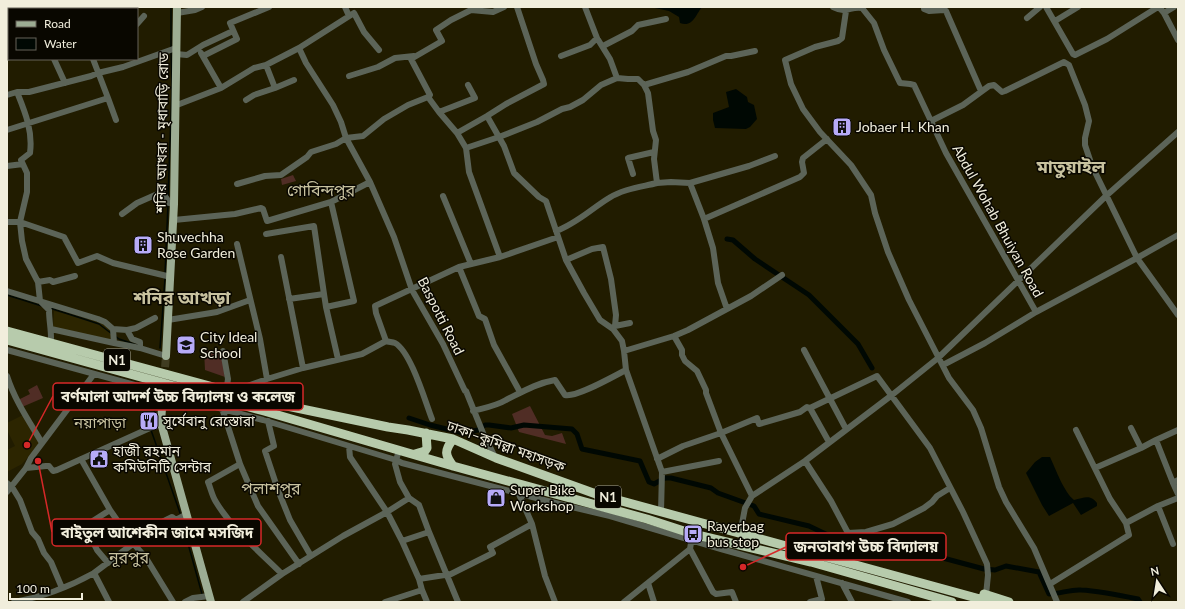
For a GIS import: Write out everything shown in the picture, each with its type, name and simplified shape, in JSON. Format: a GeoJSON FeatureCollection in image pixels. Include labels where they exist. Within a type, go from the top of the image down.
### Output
{"type":"FeatureCollection","features":[{"type":"Feature","properties":{"kind":"highway"},"geometry":{"type":"LineString","coordinates":[[7,326],[51,333],[238,389],[291,408]]}},
{"type":"Feature","properties":{"kind":"highway","name":"ঢাকা–কুমিল্লা মহাসড়ক"},"geometry":{"type":"LineString","coordinates":[[7,331],[291,408],[388,428],[426,433],[453,439],[496,458],[596,494],[988,598]]}},
{"type":"Feature","properties":{"kind":"highway","name":"ঢাকা–কুমিল্লা মহাসড়ক"},"geometry":{"type":"LineString","coordinates":[[7,340],[415,454],[453,466],[647,519],[692,537],[811,562],[952,602]]}},
{"type":"Feature","properties":{"kind":"highway"},"geometry":{"type":"LineString","coordinates":[[415,454],[425,451],[427,448],[426,433]]}},
{"type":"Feature","properties":{"kind":"highway"},"geometry":{"type":"LineString","coordinates":[[453,439],[446,450],[447,457],[453,466]]}},
{"type":"Feature","properties":{"kind":"highway"},"geometry":{"type":"LineString","coordinates":[[661,512],[694,517],[848,553],[988,598],[1009,602]]}},
{"type":"Feature","properties":{"kind":"main road","name":"শনির আখরা - মৃধাবাড়ি রোড"},"geometry":{"type":"LineString","coordinates":[[166,356],[169,276],[174,220],[170,203],[176,105],[177,10]]}},
{"type":"Feature","properties":{"kind":"main road"},"geometry":{"type":"LineString","coordinates":[[163,393],[161,423],[210,599]]}},
{"type":"Feature","properties":{"kind":"street"},"geometry":{"type":"LineString","coordinates":[[177,10],[195,10],[202,7]]}},
{"type":"Feature","properties":{"kind":"street"},"geometry":{"type":"LineString","coordinates":[[203,56],[237,39],[230,23],[269,7]]}},
{"type":"Feature","properties":{"kind":"street"},"geometry":{"type":"LineString","coordinates":[[346,7],[349,16]]}},
{"type":"Feature","properties":{"kind":"street"},"geometry":{"type":"LineString","coordinates":[[500,257],[470,172],[466,148],[457,133],[428,97],[430,95],[411,59],[442,41],[436,30],[451,20],[471,10],[493,12],[504,7]]}},
{"type":"Feature","properties":{"kind":"street"},"geometry":{"type":"LineString","coordinates":[[457,133],[506,104],[544,84],[517,7]]}},
{"type":"Feature","properties":{"kind":"street"},"geometry":{"type":"LineString","coordinates":[[585,7],[597,38],[610,59],[617,78]]}},
{"type":"Feature","properties":{"kind":"street","name":"Abdul Wohab Bhuiyan Road"},"geometry":{"type":"LineString","coordinates":[[833,7],[846,11],[862,7],[874,23],[884,50],[900,83],[914,86],[946,153],[1036,312]]}},
{"type":"Feature","properties":{"kind":"street"},"geometry":{"type":"LineString","coordinates":[[924,7],[924,9],[928,11],[946,11],[981,91]]}},
{"type":"Feature","properties":{"kind":"street"},"geometry":{"type":"LineString","coordinates":[[1027,18],[1038,7]]}},
{"type":"Feature","properties":{"kind":"street"},"geometry":{"type":"LineString","coordinates":[[1046,7],[1075,56],[1107,39],[1159,7],[1178,40]]}},
{"type":"Feature","properties":{"kind":"street"},"geometry":{"type":"LineString","coordinates":[[1055,21],[1078,7]]}},
{"type":"Feature","properties":{"kind":"street"},"geometry":{"type":"LineString","coordinates":[[1164,14],[1174,7]]}},
{"type":"Feature","properties":{"kind":"street"},"geometry":{"type":"LineString","coordinates":[[846,11],[842,38],[838,41],[815,47],[785,60],[791,84],[803,109],[827,139],[851,165],[871,195],[877,219],[898,276],[938,358],[944,365],[949,378],[973,410],[981,428],[997,481],[1006,502],[1034,548],[1057,602]]}},
{"type":"Feature","properties":{"kind":"street"},"geometry":{"type":"LineString","coordinates":[[176,105],[220,88],[254,68],[266,65],[299,48],[354,13],[364,32],[379,50]]}},
{"type":"Feature","properties":{"kind":"street"},"geometry":{"type":"LineString","coordinates":[[138,23],[144,16]]}},
{"type":"Feature","properties":{"kind":"street"},"geometry":{"type":"LineString","coordinates":[[603,46],[632,31],[638,25],[666,19]]}},
{"type":"Feature","properties":{"kind":"street"},"geometry":{"type":"LineString","coordinates":[[7,95],[17,92],[29,92],[91,76],[123,67],[164,51],[176,51],[187,55],[233,31]]}},
{"type":"Feature","properties":{"kind":"street"},"geometry":{"type":"LineString","coordinates":[[561,56],[590,45],[597,38]]}},
{"type":"Feature","properties":{"kind":"street"},"geometry":{"type":"LineString","coordinates":[[199,48],[220,88]]}},
{"type":"Feature","properties":{"kind":"street","name":"Baspotti Road"},"geometry":{"type":"LineString","coordinates":[[299,48],[333,105],[341,122],[346,138],[370,182],[394,237],[412,290],[443,344],[466,391],[473,412],[491,451],[496,458]]}},
{"type":"Feature","properties":{"kind":"street"},"geometry":{"type":"LineString","coordinates":[[644,85],[688,72],[726,56],[755,51]]}},
{"type":"Feature","properties":{"kind":"street"},"geometry":{"type":"LineString","coordinates":[[350,76],[378,67],[395,58],[416,56]]}},
{"type":"Feature","properties":{"kind":"street"},"geometry":{"type":"LineString","coordinates":[[54,60],[65,83]]}},
{"type":"Feature","properties":{"kind":"street"},"geometry":{"type":"LineString","coordinates":[[93,60],[116,120]]}},
{"type":"Feature","properties":{"kind":"street"},"geometry":{"type":"LineString","coordinates":[[931,121],[963,105],[981,91],[994,85],[1002,92],[1008,91],[1064,62],[1067,63],[1085,105],[1089,121],[1085,138],[1092,166],[1137,258],[1178,315]]}},
{"type":"Feature","properties":{"kind":"street"},"geometry":{"type":"LineString","coordinates":[[266,65],[275,88]]}},
{"type":"Feature","properties":{"kind":"street"},"geometry":{"type":"LineString","coordinates":[[466,148],[499,137],[537,122],[562,109],[570,107],[584,100],[601,85],[617,78],[628,80],[638,79],[644,85],[648,93],[653,131],[656,140],[654,152],[657,183]]}},
{"type":"Feature","properties":{"kind":"street"},"geometry":{"type":"LineString","coordinates":[[246,100],[254,95],[294,80]]}},
{"type":"Feature","properties":{"kind":"street"},"geometry":{"type":"LineString","coordinates":[[439,112],[475,98],[468,85]]}},
{"type":"Feature","properties":{"kind":"street"},"geometry":{"type":"LineString","coordinates":[[17,92],[30,129],[30,153],[21,160],[27,173],[27,192],[20,222],[22,241],[26,259],[38,282],[51,333],[140,348],[166,356]]}},
{"type":"Feature","properties":{"kind":"street"},"geometry":{"type":"LineString","coordinates":[[237,184],[265,176],[280,175],[307,157],[311,152],[336,144],[346,138],[363,136],[384,119],[408,105],[428,97]]}},
{"type":"Feature","properties":{"kind":"street"},"geometry":{"type":"LineString","coordinates":[[7,130],[108,98]]}},
{"type":"Feature","properties":{"kind":"street"},"geometry":{"type":"LineString","coordinates":[[487,116],[504,146],[514,173],[539,197],[546,201],[566,260],[584,294],[600,320],[614,328],[622,341],[626,370],[662,472],[661,512]]}},
{"type":"Feature","properties":{"kind":"street"},"geometry":{"type":"LineString","coordinates":[[741,529],[745,508],[752,497],[805,461],[938,358],[1018,279],[1106,196],[1178,132]]}},
{"type":"Feature","properties":{"kind":"street"},"geometry":{"type":"LineString","coordinates":[[704,219],[800,177],[804,173],[802,162],[803,158],[827,139]]}},
{"type":"Feature","properties":{"kind":"street"},"geometry":{"type":"LineString","coordinates":[[634,174],[628,158],[654,152]]}},
{"type":"Feature","properties":{"kind":"street"},"geometry":{"type":"LineString","coordinates":[[386,341],[375,306],[459,267],[500,257],[557,234],[610,197],[624,191],[657,183],[690,183],[749,166],[775,156]]}},
{"type":"Feature","properties":{"kind":"street"},"geometry":{"type":"LineString","coordinates":[[7,166],[23,164]]}},
{"type":"Feature","properties":{"kind":"street"},"geometry":{"type":"LineString","coordinates":[[174,220],[235,214],[261,208],[263,209],[265,219],[267,221],[331,202],[370,182]]}},
{"type":"Feature","properties":{"kind":"street"},"geometry":{"type":"LineString","coordinates":[[690,183],[713,248],[718,283],[726,309]]}},
{"type":"Feature","properties":{"kind":"street"},"geometry":{"type":"LineString","coordinates":[[122,214],[137,203],[162,192],[170,203]]}},
{"type":"Feature","properties":{"kind":"street"},"geometry":{"type":"LineString","coordinates":[[443,196],[471,264]]}},
{"type":"Feature","properties":{"kind":"street"},"geometry":{"type":"LineString","coordinates":[[326,307],[354,301],[331,202]]}},
{"type":"Feature","properties":{"kind":"street"},"geometry":{"type":"LineString","coordinates":[[7,222],[20,222],[64,237],[78,263],[97,256],[113,263],[169,276]]}},
{"type":"Feature","properties":{"kind":"street"},"geometry":{"type":"LineString","coordinates":[[266,234],[314,226],[326,307],[338,359]]}},
{"type":"Feature","properties":{"kind":"street"},"geometry":{"type":"LineString","coordinates":[[944,365],[985,343],[1036,312],[1137,258],[1178,234]]}},
{"type":"Feature","properties":{"kind":"street"},"geometry":{"type":"LineString","coordinates":[[237,244],[260,340],[267,379]]}},
{"type":"Feature","properties":{"kind":"street"},"geometry":{"type":"LineString","coordinates":[[566,260],[603,247],[611,279],[616,314],[614,328]]}},
{"type":"Feature","properties":{"kind":"street"},"geometry":{"type":"LineString","coordinates":[[281,257],[303,368]]}},
{"type":"Feature","properties":{"kind":"street"},"geometry":{"type":"LineString","coordinates":[[459,267],[479,316],[485,319],[494,345],[520,392]]}},
{"type":"Feature","properties":{"kind":"street"},"geometry":{"type":"LineString","coordinates":[[38,282],[50,280],[53,282],[75,276]]}},
{"type":"Feature","properties":{"kind":"street"},"geometry":{"type":"LineString","coordinates":[[624,351],[674,336],[751,296],[781,276]]}},
{"type":"Feature","properties":{"kind":"street"},"geometry":{"type":"LineString","coordinates":[[7,291],[44,305],[98,319],[105,322],[113,329],[127,330],[136,328],[155,318]]}},
{"type":"Feature","properties":{"kind":"street"},"geometry":{"type":"LineString","coordinates":[[289,299],[324,294]]}},
{"type":"Feature","properties":{"kind":"street"},"geometry":{"type":"LineString","coordinates":[[168,320],[217,312],[250,300]]}},
{"type":"Feature","properties":{"kind":"street"},"geometry":{"type":"LineString","coordinates":[[614,328],[630,323]]}},
{"type":"Feature","properties":{"kind":"street"},"geometry":{"type":"LineString","coordinates":[[113,329],[114,343]]}},
{"type":"Feature","properties":{"kind":"street"},"geometry":{"type":"LineString","coordinates":[[127,330],[132,339],[140,342],[140,348]]}},
{"type":"Feature","properties":{"kind":"street"},"geometry":{"type":"LineString","coordinates":[[674,336],[682,350],[682,355],[685,361],[697,371],[722,432],[752,497]]}},
{"type":"Feature","properties":{"kind":"street"},"geometry":{"type":"LineString","coordinates":[[238,389],[303,368],[362,354],[386,341],[396,344],[404,353],[415,372],[432,419]]}},
{"type":"Feature","properties":{"kind":"street"},"geometry":{"type":"LineString","coordinates":[[7,350],[268,421],[402,463],[692,537],[816,576],[908,602]]}},
{"type":"Feature","properties":{"kind":"street"},"geometry":{"type":"LineString","coordinates":[[804,350],[846,429]]}},
{"type":"Feature","properties":{"kind":"street"},"geometry":{"type":"LineString","coordinates":[[224,351],[228,379],[227,386]]}},
{"type":"Feature","properties":{"kind":"street"},"geometry":{"type":"LineString","coordinates":[[473,412],[506,401],[520,392],[548,381],[555,380],[565,395],[568,396],[586,390],[626,370]]}},
{"type":"Feature","properties":{"kind":"street"},"geometry":{"type":"LineString","coordinates":[[7,492],[10,485],[26,468],[31,458],[94,374]]}},
{"type":"Feature","properties":{"kind":"street"},"geometry":{"type":"LineString","coordinates":[[7,376],[21,410],[42,443]]}},
{"type":"Feature","properties":{"kind":"street"},"geometry":{"type":"LineString","coordinates":[[657,459],[683,446],[757,418],[760,424],[800,412],[807,407],[810,408],[877,376],[930,448],[963,512],[987,564],[988,598]]}},
{"type":"Feature","properties":{"kind":"street"},"geometry":{"type":"LineString","coordinates":[[222,408],[240,464],[258,506],[299,564]]}},
{"type":"Feature","properties":{"kind":"street"},"geometry":{"type":"LineString","coordinates":[[810,408],[829,442]]}},
{"type":"Feature","properties":{"kind":"street"},"geometry":{"type":"LineString","coordinates":[[268,421],[274,446],[265,451],[290,520],[311,556]]}},
{"type":"Feature","properties":{"kind":"street"},"geometry":{"type":"LineString","coordinates":[[26,468],[49,466],[53,471],[55,471],[161,423]]}},
{"type":"Feature","properties":{"kind":"street"},"geometry":{"type":"LineString","coordinates":[[1131,428],[1141,448]]}},
{"type":"Feature","properties":{"kind":"street"},"geometry":{"type":"LineString","coordinates":[[1050,584],[1129,535],[1126,523],[1110,499],[1076,430]]}},
{"type":"Feature","properties":{"kind":"street"},"geometry":{"type":"LineString","coordinates":[[1095,468],[1178,430]]}},
{"type":"Feature","properties":{"kind":"street"},"geometry":{"type":"LineString","coordinates":[[1156,440],[1175,481],[1178,494]]}},
{"type":"Feature","properties":{"kind":"street"},"geometry":{"type":"LineString","coordinates":[[349,446],[350,457],[387,512],[402,541],[419,579],[427,602]]}},
{"type":"Feature","properties":{"kind":"street"},"geometry":{"type":"LineString","coordinates":[[399,450],[395,464],[400,482],[409,498],[419,505],[458,602]]}},
{"type":"Feature","properties":{"kind":"street"},"geometry":{"type":"LineString","coordinates":[[81,459],[110,510],[133,543],[146,558],[173,602]]}},
{"type":"Feature","properties":{"kind":"street"},"geometry":{"type":"LineString","coordinates":[[662,472],[719,461]]}},
{"type":"Feature","properties":{"kind":"street"},"geometry":{"type":"LineString","coordinates":[[805,461],[831,501],[848,533],[848,553]]}},
{"type":"Feature","properties":{"kind":"street"},"geometry":{"type":"LineString","coordinates":[[240,464],[208,482],[215,501],[239,532],[282,574]]}},
{"type":"Feature","properties":{"kind":"street"},"geometry":{"type":"LineString","coordinates":[[512,482],[519,493],[532,524],[545,576],[555,602]]}},
{"type":"Feature","properties":{"kind":"street"},"geometry":{"type":"LineString","coordinates":[[10,485],[20,500],[32,532],[38,539],[44,553],[51,562],[62,588]]}},
{"type":"Feature","properties":{"kind":"street"},"geometry":{"type":"LineString","coordinates":[[848,533],[866,532],[893,524],[924,508],[937,496],[950,488]]}},
{"type":"Feature","properties":{"kind":"street"},"geometry":{"type":"LineString","coordinates":[[243,602],[282,574],[343,536],[409,498]]}},
{"type":"Feature","properties":{"kind":"street"},"geometry":{"type":"LineString","coordinates":[[1126,523],[1158,506],[1178,498]]}},
{"type":"Feature","properties":{"kind":"street"},"geometry":{"type":"LineString","coordinates":[[1158,506],[1173,544]]}},
{"type":"Feature","properties":{"kind":"street"},"geometry":{"type":"LineString","coordinates":[[108,563],[97,550],[84,526],[110,510]]}},
{"type":"Feature","properties":{"kind":"street"},"geometry":{"type":"LineString","coordinates":[[14,602],[37,598],[94,573],[133,543],[171,517],[176,520],[187,514]]}},
{"type":"Feature","properties":{"kind":"street"},"geometry":{"type":"LineString","coordinates":[[419,579],[451,574],[493,553],[490,547],[532,524]]}},
{"type":"Feature","properties":{"kind":"street"},"geometry":{"type":"LineString","coordinates":[[402,541],[429,532]]}},
{"type":"Feature","properties":{"kind":"street"},"geometry":{"type":"LineString","coordinates":[[692,537],[690,549],[713,592],[716,594],[732,592],[736,602]]}},
{"type":"Feature","properties":{"kind":"street"},"geometry":{"type":"LineString","coordinates":[[624,602],[690,549]]}},
{"type":"Feature","properties":{"kind":"street"},"geometry":{"type":"LineString","coordinates":[[94,573],[109,602]]}},
{"type":"Feature","properties":{"kind":"street"},"geometry":{"type":"LineString","coordinates":[[810,602],[822,599],[816,576]]}},
{"type":"Feature","properties":{"kind":"street"},"geometry":{"type":"LineString","coordinates":[[648,583],[654,602]]}},
{"type":"Feature","properties":{"kind":"street"},"geometry":{"type":"LineString","coordinates":[[842,583],[852,602]]}},
{"type":"Feature","properties":{"kind":"street"},"geometry":{"type":"LineString","coordinates":[[385,602],[422,590]]}},
{"type":"Feature","properties":{"kind":"street"},"geometry":{"type":"LineString","coordinates":[[881,594],[885,602]]}},
{"type":"Feature","properties":{"kind":"street"},"geometry":{"type":"LineString","coordinates":[[185,602],[194,598],[210,599]]}},
{"type":"Feature","properties":{"kind":"shaded area"},"geometry":{"type":"Polygon","coordinates":[[[293,175],[296,181],[282,185],[281,179],[293,175]]]}},
{"type":"Feature","properties":{"kind":"shaded area"},"geometry":{"type":"Polygon","coordinates":[[[54,311],[95,321],[109,327],[114,331],[112,344],[53,329],[54,311]]]}},
{"type":"Feature","properties":{"kind":"shaded area"},"geometry":{"type":"Polygon","coordinates":[[[221,350],[225,377],[205,370],[204,351],[221,350]]]}},
{"type":"Feature","properties":{"kind":"shaded area"},"geometry":{"type":"Polygon","coordinates":[[[37,385],[43,398],[22,407],[18,400],[30,394],[28,390],[37,385]]]}},
{"type":"Feature","properties":{"kind":"shaded area"},"geometry":{"type":"Polygon","coordinates":[[[530,406],[545,435],[552,436],[562,433],[566,444],[519,432],[512,414],[530,406]]]}},
{"type":"Feature","properties":{"kind":"shaded area"},"geometry":{"type":"Polygon","coordinates":[[[23,415],[40,443],[22,464],[7,472],[7,450],[15,446],[7,430],[7,423],[23,415]]]}},
{"type":"Feature","properties":{"kind":"water"},"geometry":{"type":"Polygon","coordinates":[[[650,7],[702,7],[694,20],[688,24],[684,24],[680,23],[679,17],[669,11],[650,7]]]}},
{"type":"Feature","properties":{"kind":"water"},"geometry":{"type":"Polygon","coordinates":[[[736,89],[747,97],[748,102],[754,105],[757,119],[750,127],[746,129],[715,128],[713,113],[729,107],[726,92],[736,89]]]}},
{"type":"Feature","properties":{"kind":"water"},"geometry":{"type":"Polygon","coordinates":[[[1042,457],[1050,457],[1064,486],[1074,500],[1092,498],[1097,503],[1097,506],[1081,515],[1073,503],[1049,516],[1026,473],[1035,462],[1042,457]]]}},
{"type":"Feature","properties":{"kind":"waterway"},"geometry":{"type":"LineString","coordinates":[[171,7],[171,49]]}},
{"type":"Feature","properties":{"kind":"waterway"},"geometry":{"type":"LineString","coordinates":[[168,197],[172,89],[171,52]]}},
{"type":"Feature","properties":{"kind":"waterway"},"geometry":{"type":"LineString","coordinates":[[165,274],[168,204]]}},
{"type":"Feature","properties":{"kind":"waterway"},"geometry":{"type":"LineString","coordinates":[[727,239],[733,240],[755,259],[809,295],[858,344],[872,368]]}},
{"type":"Feature","properties":{"kind":"waterway"},"geometry":{"type":"LineString","coordinates":[[160,348],[165,278]]}},
{"type":"Feature","properties":{"kind":"waterway"},"geometry":{"type":"LineString","coordinates":[[7,295],[42,306]]}},
{"type":"Feature","properties":{"kind":"waterway"},"geometry":{"type":"LineString","coordinates":[[50,308],[99,324],[112,334]]}},
{"type":"Feature","properties":{"kind":"waterway"},"geometry":{"type":"LineString","coordinates":[[115,336],[119,339],[137,345]]}},
{"type":"Feature","properties":{"kind":"waterway"},"geometry":{"type":"LineString","coordinates":[[153,423],[156,400]]}},
{"type":"Feature","properties":{"kind":"waterway"},"geometry":{"type":"LineString","coordinates":[[409,418],[463,433],[478,430],[485,425],[511,428],[524,425],[572,429],[577,434],[582,449],[640,461],[649,482],[654,484],[665,478],[671,478],[711,488],[718,493],[754,506],[759,514],[809,526],[834,538],[902,547],[984,569],[995,570],[1006,566],[1039,572],[1049,594],[1077,590],[1110,593],[1138,599],[1140,602]]}},
{"type":"Feature","properties":{"kind":"waterway"},"geometry":{"type":"LineString","coordinates":[[151,430],[180,513]]}},
{"type":"Feature","properties":{"kind":"waterway"},"geometry":{"type":"LineString","coordinates":[[182,522],[202,594]]}},
{"type":"Feature","properties":{"kind":"tunnel"},"geometry":{"type":"LineString","coordinates":[[164,379],[166,356]]}},
{"type":"Feature","properties":{"kind":"place","name":"Jobaer H. Khan"},"geometry":{"type":"Point","coordinates":[842,127]}},
{"type":"Feature","properties":{"kind":"place","name":"Shuvechha Rose Garden"},"geometry":{"type":"Point","coordinates":[143,245]}},
{"type":"Feature","properties":{"kind":"place","name":"City Ideal School"},"geometry":{"type":"Point","coordinates":[186,345]}},
{"type":"Feature","properties":{"kind":"place","name":"সূর্যেবানু রেস্তোরা"},"geometry":{"type":"Point","coordinates":[149,421]}},
{"type":"Feature","properties":{"kind":"place","name":"বর্ণমালা আদর্শ উচ্চ বিদ্যালয় ও কলেজ"},"geometry":{"type":"Point","coordinates":[27,445]}},
{"type":"Feature","properties":{"kind":"place","name":"হাজী রহমান কমিউনিটি সেন্টার"},"geometry":{"type":"Point","coordinates":[99,459]}},
{"type":"Feature","properties":{"kind":"place","name":"বাইতুল আশেকীন জামে মসজিদ"},"geometry":{"type":"Point","coordinates":[38,461]}},
{"type":"Feature","properties":{"kind":"place","name":"Super Bike Workshop"},"geometry":{"type":"Point","coordinates":[496,498]}},
{"type":"Feature","properties":{"kind":"place","name":"Rayerbag bus stop"},"geometry":{"type":"Point","coordinates":[693,534]}},
{"type":"Feature","properties":{"kind":"place","name":"জনতাবাগ উচ্চ বিদ্যালয়"},"geometry":{"type":"Point","coordinates":[743,567]}},
{"type":"Feature","properties":{"kind":"district","name":"মাতুয়াইল"},"geometry":{"type":"Point","coordinates":[1071,167]}},
{"type":"Feature","properties":{"kind":"district","name":"গোবিন্দপুর"},"geometry":{"type":"Point","coordinates":[321,190]}},
{"type":"Feature","properties":{"kind":"district","name":"শনির আখড়া"},"geometry":{"type":"Point","coordinates":[182,298]}},
{"type":"Feature","properties":{"kind":"district","name":"নয়াপাড়া"},"geometry":{"type":"Point","coordinates":[100,423]}},
{"type":"Feature","properties":{"kind":"district","name":"পলাশপুর"},"geometry":{"type":"Point","coordinates":[271,488]}},
{"type":"Feature","properties":{"kind":"district","name":"নূরপুর"},"geometry":{"type":"Point","coordinates":[129,557]}}]}
